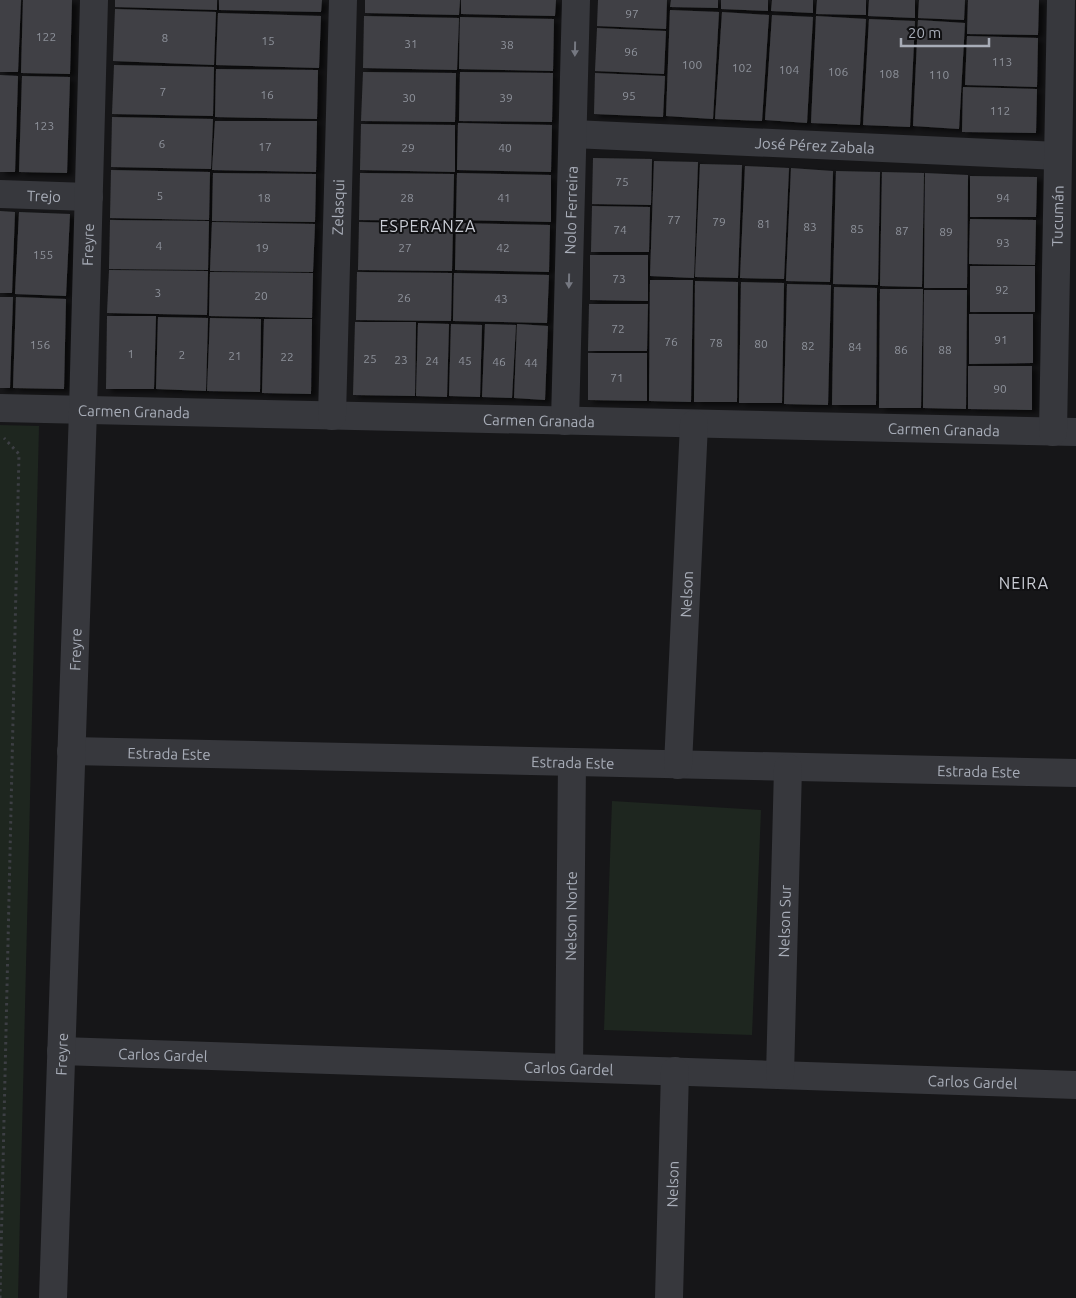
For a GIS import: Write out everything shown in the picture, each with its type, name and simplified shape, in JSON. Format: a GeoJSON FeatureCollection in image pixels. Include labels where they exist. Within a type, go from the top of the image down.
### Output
{"type":"FeatureCollection","features":[{"type":"Feature","properties":{"kind":"street","name":"Freyre"},"geometry":{"type":"LineString","coordinates":[[53,1298],[83,410],[94,0]]}},
{"type":"Feature","properties":{"kind":"street","name":"Zelasqui"},"geometry":{"type":"LineString","coordinates":[[332,416],[344,0]]}},
{"type":"Feature","properties":{"kind":"street","name":"Nolo Ferreira"},"geometry":{"type":"LineString","coordinates":[[565,421],[576,0]]}},
{"type":"Feature","properties":{"kind":"street","name":"Tucumán"},"geometry":{"type":"LineString","coordinates":[[1061,0],[1058,156],[1065,432]]}},
{"type":"Feature","properties":{"kind":"street","name":"José Pérez Zabala"},"geometry":{"type":"LineString","coordinates":[[573,134],[1058,156]]}},
{"type":"Feature","properties":{"kind":"street","name":"Trejo"},"geometry":{"type":"LineString","coordinates":[[0,194],[89,197]]}},
{"type":"Feature","properties":{"kind":"street","name":"Carmen Granada"},"geometry":{"type":"LineString","coordinates":[[0,408],[1065,432]]}},
{"type":"Feature","properties":{"kind":"street","name":"Nelson"},"geometry":{"type":"LineString","coordinates":[[678,765],[694,424]]}},
{"type":"Feature","properties":{"kind":"street","name":"Estrada Este"},"geometry":{"type":"LineString","coordinates":[[71,752],[1076,773]]}},
{"type":"Feature","properties":{"kind":"street","name":"Nelson Norte"},"geometry":{"type":"LineString","coordinates":[[569,1068],[572,762]]}},
{"type":"Feature","properties":{"kind":"street","name":"Nelson Sur"},"geometry":{"type":"LineString","coordinates":[[780,1075],[788,768]]}},
{"type":"Feature","properties":{"kind":"street","name":"Carlos Gardel"},"geometry":{"type":"LineString","coordinates":[[61,1051],[1076,1085]]}},
{"type":"Feature","properties":{"kind":"street","name":"Nelson"},"geometry":{"type":"LineString","coordinates":[[669,1298],[675,1072]]}},
{"type":"Feature","properties":{"kind":"path"},"geometry":{"type":"LineString","coordinates":[[0,435],[19,454],[0,1298]]}},
{"type":"Feature","properties":{"kind":"shaded area"},"geometry":{"type":"Polygon","coordinates":[[[0,425],[39,426],[18,1298],[0,1298],[0,425]]]}},
{"type":"Feature","properties":{"kind":"shaded area"},"geometry":{"type":"Polygon","coordinates":[[[612,801],[761,810],[752,1035],[604,1030],[612,801]]]}},
{"type":"Feature","properties":{"kind":"building"},"geometry":{"type":"Polygon","coordinates":[[[0,0],[21,0],[18,72],[0,72],[0,0]]]}},
{"type":"Feature","properties":{"kind":"building"},"geometry":{"type":"Polygon","coordinates":[[[23,0],[72,0],[70,74],[21,73],[23,0]]]}},
{"type":"Feature","properties":{"kind":"building"},"geometry":{"type":"Polygon","coordinates":[[[115,0],[217,0],[217,10],[115,7],[115,0]]]}},
{"type":"Feature","properties":{"kind":"building"},"geometry":{"type":"Polygon","coordinates":[[[219,0],[322,0],[321,12],[219,10],[219,0]]]}},
{"type":"Feature","properties":{"kind":"building"},"geometry":{"type":"Polygon","coordinates":[[[365,0],[460,0],[459,15],[365,13],[365,0]]]}},
{"type":"Feature","properties":{"kind":"building"},"geometry":{"type":"Polygon","coordinates":[[[461,0],[556,0],[555,16],[461,14],[461,0]]]}},
{"type":"Feature","properties":{"kind":"building"},"geometry":{"type":"Polygon","coordinates":[[[598,0],[667,0],[666,29],[597,26],[598,0]]]}},
{"type":"Feature","properties":{"kind":"building"},"geometry":{"type":"Polygon","coordinates":[[[671,0],[718,0],[718,8],[670,7],[671,0]]]}},
{"type":"Feature","properties":{"kind":"building"},"geometry":{"type":"Polygon","coordinates":[[[721,0],[768,0],[768,11],[721,9],[721,0]]]}},
{"type":"Feature","properties":{"kind":"building"},"geometry":{"type":"Polygon","coordinates":[[[772,0],[813,0],[813,13],[771,11],[772,0]]]}},
{"type":"Feature","properties":{"kind":"building"},"geometry":{"type":"Polygon","coordinates":[[[817,0],[866,0],[866,15],[816,14],[817,0]]]}},
{"type":"Feature","properties":{"kind":"building"},"geometry":{"type":"Polygon","coordinates":[[[869,0],[915,0],[915,18],[868,16],[869,0]]]}},
{"type":"Feature","properties":{"kind":"building"},"geometry":{"type":"Polygon","coordinates":[[[919,0],[965,0],[964,20],[918,18],[919,0]]]}},
{"type":"Feature","properties":{"kind":"building"},"geometry":{"type":"Polygon","coordinates":[[[968,0],[1039,0],[1038,35],[967,34],[968,0]]]}},
{"type":"Feature","properties":{"kind":"building"},"geometry":{"type":"Polygon","coordinates":[[[115,9],[216,12],[214,65],[113,61],[115,9]]]}},
{"type":"Feature","properties":{"kind":"building"},"geometry":{"type":"Polygon","coordinates":[[[670,10],[719,12],[713,119],[666,116],[670,10]]]}},
{"type":"Feature","properties":{"kind":"building"},"geometry":{"type":"Polygon","coordinates":[[[722,12],[769,15],[762,121],[715,119],[722,12]]]}},
{"type":"Feature","properties":{"kind":"building"},"geometry":{"type":"Polygon","coordinates":[[[218,13],[321,16],[319,68],[216,65],[218,13]]]}},
{"type":"Feature","properties":{"kind":"building"},"geometry":{"type":"Polygon","coordinates":[[[772,15],[813,17],[807,123],[765,120],[772,15]]]}},
{"type":"Feature","properties":{"kind":"building"},"geometry":{"type":"Polygon","coordinates":[[[364,16],[459,18],[457,70],[363,68],[364,16]]]}},
{"type":"Feature","properties":{"kind":"building"},"geometry":{"type":"Polygon","coordinates":[[[816,16],[866,19],[860,125],[811,123],[816,16]]]}},
{"type":"Feature","properties":{"kind":"building"},"geometry":{"type":"Polygon","coordinates":[[[460,17],[554,19],[553,71],[459,69],[460,17]]]}},
{"type":"Feature","properties":{"kind":"building"},"geometry":{"type":"Polygon","coordinates":[[[869,19],[915,21],[910,127],[863,125],[869,19]]]}},
{"type":"Feature","properties":{"kind":"building"},"geometry":{"type":"Polygon","coordinates":[[[918,20],[965,23],[959,129],[913,126],[918,20]]]}},
{"type":"Feature","properties":{"kind":"building"},"geometry":{"type":"Polygon","coordinates":[[[597,28],[666,31],[664,74],[595,71],[597,28]]]}},
{"type":"Feature","properties":{"kind":"building"},"geometry":{"type":"Polygon","coordinates":[[[967,36],[1038,38],[1037,87],[965,85],[967,36]]]}},
{"type":"Feature","properties":{"kind":"building"},"geometry":{"type":"Polygon","coordinates":[[[114,65],[214,67],[213,116],[112,114],[114,65]]]}},
{"type":"Feature","properties":{"kind":"building"},"geometry":{"type":"Polygon","coordinates":[[[216,69],[318,70],[317,119],[215,117],[216,69]]]}},
{"type":"Feature","properties":{"kind":"building"},"geometry":{"type":"Polygon","coordinates":[[[363,72],[456,73],[455,122],[361,121],[363,72]]]}},
{"type":"Feature","properties":{"kind":"building"},"geometry":{"type":"Polygon","coordinates":[[[460,72],[553,73],[552,122],[459,121],[460,72]]]}},
{"type":"Feature","properties":{"kind":"building"},"geometry":{"type":"Polygon","coordinates":[[[595,73],[665,76],[663,117],[594,114],[595,73]]]}},
{"type":"Feature","properties":{"kind":"building"},"geometry":{"type":"Polygon","coordinates":[[[0,75],[18,76],[15,172],[0,172],[0,75]]]}},
{"type":"Feature","properties":{"kind":"building"},"geometry":{"type":"Polygon","coordinates":[[[22,76],[70,77],[67,173],[19,172],[22,76]]]}},
{"type":"Feature","properties":{"kind":"building"},"geometry":{"type":"Polygon","coordinates":[[[963,87],[1037,89],[1036,133],[962,132],[963,87]]]}},
{"type":"Feature","properties":{"kind":"building"},"geometry":{"type":"Polygon","coordinates":[[[112,117],[213,119],[211,169],[111,167],[112,117]]]}},
{"type":"Feature","properties":{"kind":"building"},"geometry":{"type":"Polygon","coordinates":[[[215,121],[317,121],[316,172],[212,170],[215,121]]]}},
{"type":"Feature","properties":{"kind":"building"},"geometry":{"type":"Polygon","coordinates":[[[458,123],[552,125],[551,172],[457,170],[458,123]]]}},
{"type":"Feature","properties":{"kind":"building"},"geometry":{"type":"Polygon","coordinates":[[[361,124],[455,125],[455,172],[360,170],[361,124]]]}},
{"type":"Feature","properties":{"kind":"building"},"geometry":{"type":"Polygon","coordinates":[[[593,158],[652,159],[651,205],[592,204],[593,158]]]}},
{"type":"Feature","properties":{"kind":"building"},"geometry":{"type":"Polygon","coordinates":[[[654,161],[698,162],[694,278],[650,276],[654,161]]]}},
{"type":"Feature","properties":{"kind":"building"},"geometry":{"type":"Polygon","coordinates":[[[700,164],[742,165],[738,278],[695,277],[700,164]]]}},
{"type":"Feature","properties":{"kind":"building"},"geometry":{"type":"Polygon","coordinates":[[[745,166],[789,168],[784,279],[740,278],[745,166]]]}},
{"type":"Feature","properties":{"kind":"building"},"geometry":{"type":"Polygon","coordinates":[[[791,168],[833,171],[830,282],[786,281],[791,168]]]}},
{"type":"Feature","properties":{"kind":"building"},"geometry":{"type":"Polygon","coordinates":[[[111,170],[210,172],[209,220],[110,218],[111,170]]]}},
{"type":"Feature","properties":{"kind":"building"},"geometry":{"type":"Polygon","coordinates":[[[836,171],[880,172],[878,285],[833,284],[836,171]]]}},
{"type":"Feature","properties":{"kind":"building"},"geometry":{"type":"Polygon","coordinates":[[[882,172],[924,173],[922,287],[880,286],[882,172]]]}},
{"type":"Feature","properties":{"kind":"building"},"geometry":{"type":"Polygon","coordinates":[[[213,173],[316,174],[315,222],[212,221],[213,173]]]}},
{"type":"Feature","properties":{"kind":"building"},"geometry":{"type":"Polygon","coordinates":[[[360,173],[454,174],[453,221],[359,220],[360,173]]]}},
{"type":"Feature","properties":{"kind":"building"},"geometry":{"type":"Polygon","coordinates":[[[457,173],[551,175],[551,222],[456,220],[457,173]]]}},
{"type":"Feature","properties":{"kind":"building"},"geometry":{"type":"Polygon","coordinates":[[[925,173],[968,175],[967,288],[924,288],[925,173]]]}},
{"type":"Feature","properties":{"kind":"building"},"geometry":{"type":"Polygon","coordinates":[[[970,176],[1037,177],[1036,217],[970,217],[970,176]]]}},
{"type":"Feature","properties":{"kind":"building"},"geometry":{"type":"Polygon","coordinates":[[[592,206],[650,207],[649,252],[591,252],[592,206]]]}},
{"type":"Feature","properties":{"kind":"building"},"geometry":{"type":"Polygon","coordinates":[[[0,211],[15,212],[12,293],[0,293],[0,211]]]}},
{"type":"Feature","properties":{"kind":"building"},"geometry":{"type":"Polygon","coordinates":[[[19,212],[70,214],[66,296],[15,294],[19,212]]]}},
{"type":"Feature","properties":{"kind":"building"},"geometry":{"type":"Polygon","coordinates":[[[970,219],[1036,220],[1035,265],[969,264],[970,219]]]}},
{"type":"Feature","properties":{"kind":"building"},"geometry":{"type":"Polygon","coordinates":[[[110,220],[209,221],[208,270],[109,269],[110,220]]]}},
{"type":"Feature","properties":{"kind":"building"},"geometry":{"type":"Polygon","coordinates":[[[212,222],[315,224],[313,272],[210,271],[212,222]]]}},
{"type":"Feature","properties":{"kind":"building"},"geometry":{"type":"Polygon","coordinates":[[[359,222],[453,224],[452,271],[358,270],[359,222]]]}},
{"type":"Feature","properties":{"kind":"building"},"geometry":{"type":"Polygon","coordinates":[[[456,223],[550,225],[549,272],[455,270],[456,223]]]}},
{"type":"Feature","properties":{"kind":"building"},"geometry":{"type":"Polygon","coordinates":[[[590,255],[648,255],[648,301],[590,300],[590,255]]]}},
{"type":"Feature","properties":{"kind":"building"},"geometry":{"type":"Polygon","coordinates":[[[970,266],[1035,266],[1035,312],[970,312],[970,266]]]}},
{"type":"Feature","properties":{"kind":"building"},"geometry":{"type":"Polygon","coordinates":[[[109,270],[208,271],[207,315],[107,313],[109,270]]]}},
{"type":"Feature","properties":{"kind":"building"},"geometry":{"type":"Polygon","coordinates":[[[210,272],[313,273],[312,318],[209,316],[210,272]]]}},
{"type":"Feature","properties":{"kind":"building"},"geometry":{"type":"Polygon","coordinates":[[[357,272],[452,273],[451,321],[356,320],[357,272]]]}},
{"type":"Feature","properties":{"kind":"building"},"geometry":{"type":"Polygon","coordinates":[[[454,273],[549,275],[547,323],[453,321],[454,273]]]}},
{"type":"Feature","properties":{"kind":"building"},"geometry":{"type":"Polygon","coordinates":[[[650,280],[693,280],[691,402],[649,401],[650,280]]]}},
{"type":"Feature","properties":{"kind":"building"},"geometry":{"type":"Polygon","coordinates":[[[695,281],[738,282],[737,402],[694,402],[695,281]]]}},
{"type":"Feature","properties":{"kind":"building"},"geometry":{"type":"Polygon","coordinates":[[[741,282],[784,283],[782,403],[739,403],[741,282]]]}},
{"type":"Feature","properties":{"kind":"building"},"geometry":{"type":"Polygon","coordinates":[[[787,284],[831,285],[828,405],[784,404],[787,284]]]}},
{"type":"Feature","properties":{"kind":"building"},"geometry":{"type":"Polygon","coordinates":[[[834,287],[877,288],[876,405],[832,405],[834,287]]]}},
{"type":"Feature","properties":{"kind":"building"},"geometry":{"type":"Polygon","coordinates":[[[880,289],[923,289],[921,408],[879,408],[880,289]]]}},
{"type":"Feature","properties":{"kind":"building"},"geometry":{"type":"Polygon","coordinates":[[[924,290],[967,290],[966,409],[923,408],[924,290]]]}},
{"type":"Feature","properties":{"kind":"building"},"geometry":{"type":"Polygon","coordinates":[[[0,297],[13,297],[10,388],[0,388],[0,297]]]}},
{"type":"Feature","properties":{"kind":"building"},"geometry":{"type":"Polygon","coordinates":[[[16,297],[66,299],[64,389],[13,388],[16,297]]]}},
{"type":"Feature","properties":{"kind":"building"},"geometry":{"type":"Polygon","coordinates":[[[589,304],[648,304],[647,351],[588,351],[589,304]]]}},
{"type":"Feature","properties":{"kind":"building"},"geometry":{"type":"Polygon","coordinates":[[[969,314],[1033,314],[1033,363],[969,364],[969,314]]]}},
{"type":"Feature","properties":{"kind":"building"},"geometry":{"type":"Polygon","coordinates":[[[107,316],[156,316],[154,389],[106,389],[107,316]]]}},
{"type":"Feature","properties":{"kind":"building"},"geometry":{"type":"Polygon","coordinates":[[[158,317],[208,318],[206,391],[156,389],[158,317]]]}},
{"type":"Feature","properties":{"kind":"building"},"geometry":{"type":"Polygon","coordinates":[[[210,318],[261,319],[260,392],[207,391],[210,318]]]}},
{"type":"Feature","properties":{"kind":"building"},"geometry":{"type":"Polygon","coordinates":[[[264,319],[312,319],[311,394],[262,393],[264,319]]]}},
{"type":"Feature","properties":{"kind":"building"},"geometry":{"type":"Polygon","coordinates":[[[355,322],[416,322],[415,396],[353,395],[355,322]]]}},
{"type":"Feature","properties":{"kind":"building"},"geometry":{"type":"Polygon","coordinates":[[[418,323],[449,324],[447,397],[416,396],[418,323]]]}},
{"type":"Feature","properties":{"kind":"building"},"geometry":{"type":"Polygon","coordinates":[[[451,324],[482,325],[480,397],[449,396],[451,324]]]}},
{"type":"Feature","properties":{"kind":"building"},"geometry":{"type":"Polygon","coordinates":[[[485,324],[516,325],[512,398],[482,397],[485,324]]]}},
{"type":"Feature","properties":{"kind":"building"},"geometry":{"type":"Polygon","coordinates":[[[517,324],[548,326],[545,400],[514,398],[517,324]]]}},
{"type":"Feature","properties":{"kind":"building"},"geometry":{"type":"Polygon","coordinates":[[[588,353],[647,353],[647,401],[588,400],[588,353]]]}},
{"type":"Feature","properties":{"kind":"building"},"geometry":{"type":"Polygon","coordinates":[[[968,366],[1032,366],[1032,410],[968,409],[968,366]]]}},
{"type":"Feature","properties":{"kind":"district","name":"ESPERANZA"},"geometry":{"type":"Point","coordinates":[428,226]}},
{"type":"Feature","properties":{"kind":"district","name":"NEIRA"},"geometry":{"type":"Point","coordinates":[1024,583]}}]}
